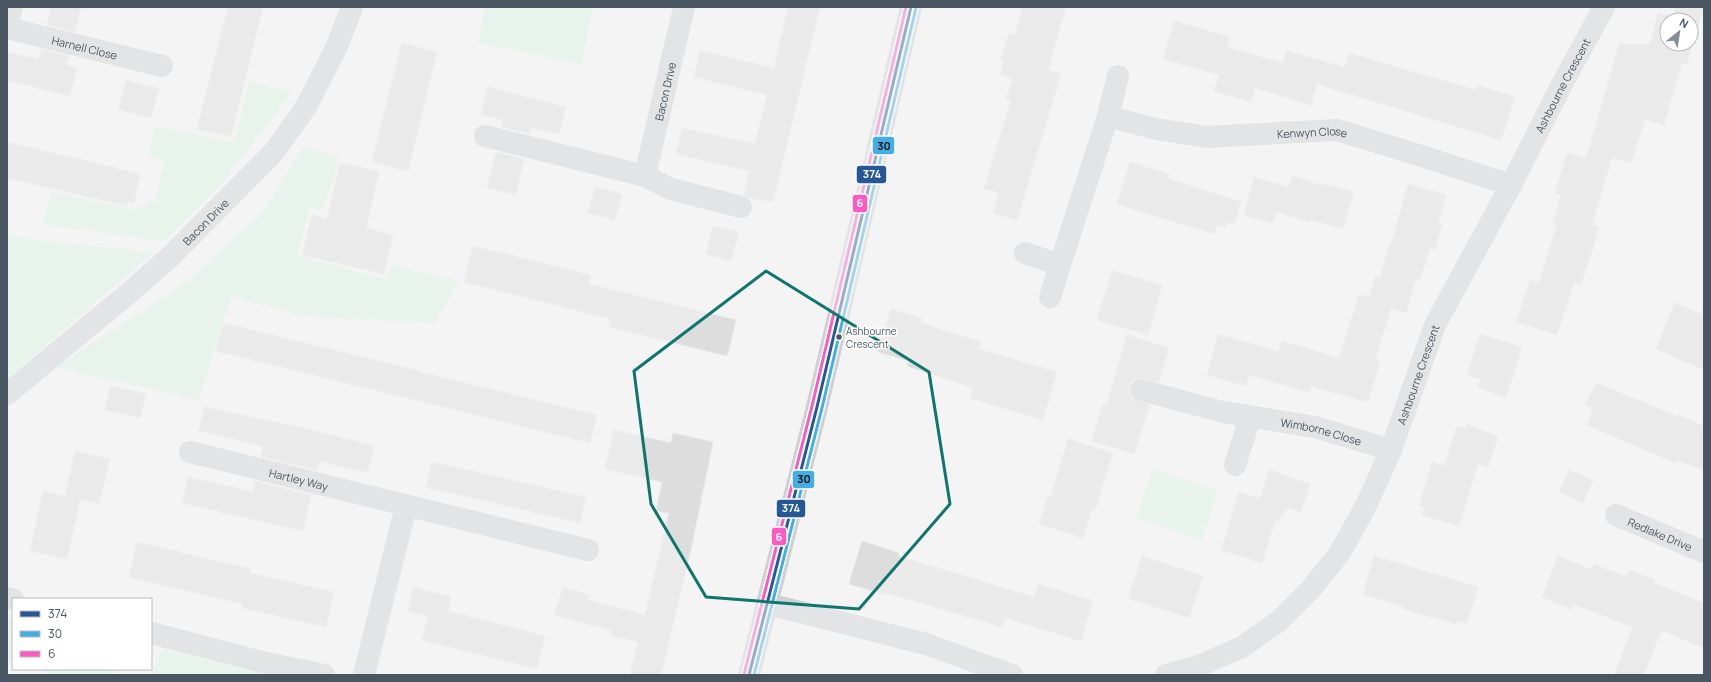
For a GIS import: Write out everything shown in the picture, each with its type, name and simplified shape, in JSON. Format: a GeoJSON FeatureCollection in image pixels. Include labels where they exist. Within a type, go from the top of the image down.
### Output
{"type":"FeatureCollection","features":[{"type":"Feature","properties":{"kind":"street"},"geometry":{"type":"LineString","coordinates":[[7,24],[12,7]]}},
{"type":"Feature","properties":{"kind":"street","name":"Bacon Drive"},"geometry":{"type":"LineString","coordinates":[[7,394],[170,257],[274,152],[306,107],[337,46],[352,7]]}},
{"type":"Feature","properties":{"kind":"street","name":"Bacon Drive"},"geometry":{"type":"LineString","coordinates":[[645,176],[684,7]]}},
{"type":"Feature","properties":{"kind":"street"},"geometry":{"type":"LineString","coordinates":[[748,675],[768,604],[817,407],[911,7]]}},
{"type":"Feature","properties":{"kind":"street","name":"Ashbourne Crescent"},"geometry":{"type":"LineString","coordinates":[[1166,675],[1196,667],[1242,647],[1284,616],[1311,589],[1339,554],[1366,506],[1391,450],[1435,325],[1511,185],[1561,86],[1604,7]]}},
{"type":"Feature","properties":{"kind":"street","name":"Harnell Close"},"geometry":{"type":"LineString","coordinates":[[7,28],[162,66]]}},
{"type":"Feature","properties":{"kind":"street"},"geometry":{"type":"LineString","coordinates":[[1050,297],[1108,116],[1118,76]]}},
{"type":"Feature","properties":{"kind":"street","name":"Kenwyn Close"},"geometry":{"type":"LineString","coordinates":[[1108,116],[1156,129],[1207,137],[1337,130],[1511,185]]}},
{"type":"Feature","properties":{"kind":"street"},"geometry":{"type":"LineString","coordinates":[[485,136],[645,176],[672,189],[741,207]]}},
{"type":"Feature","properties":{"kind":"street"},"geometry":{"type":"LineString","coordinates":[[1025,253],[1060,265]]}},
{"type":"Feature","properties":{"kind":"street","name":"Wimborne Close"},"geometry":{"type":"LineString","coordinates":[[1141,390],[1250,418],[1315,427],[1391,450]]}},
{"type":"Feature","properties":{"kind":"street"},"geometry":{"type":"LineString","coordinates":[[1235,465],[1250,418]]}},
{"type":"Feature","properties":{"kind":"street","name":"Hartley Way"},"geometry":{"type":"LineString","coordinates":[[190,452],[588,550]]}},
{"type":"Feature","properties":{"kind":"street"},"geometry":{"type":"LineString","coordinates":[[364,675],[406,506]]}},
{"type":"Feature","properties":{"kind":"street","name":"Redlake Drive"},"geometry":{"type":"LineString","coordinates":[[1616,516],[1704,552]]}},
{"type":"Feature","properties":{"kind":"street"},"geometry":{"type":"LineString","coordinates":[[768,604],[926,644],[1012,675]]}},
{"type":"Feature","properties":{"kind":"street"},"geometry":{"type":"LineString","coordinates":[[152,633],[262,662],[324,675]]}},
{"type":"Feature","properties":{"kind":"highlighted area"},"geometry":{"type":"Polygon","coordinates":[[[766,271],[929,372],[950,504],[859,609],[706,597],[651,504],[634,371],[766,271]]]}},
{"type":"Feature","properties":{"kind":"green space"},"geometry":{"type":"Polygon","coordinates":[[[485,7],[593,7],[581,64],[478,43],[485,7]]]}},
{"type":"Feature","properties":{"kind":"green space"},"geometry":{"type":"Polygon","coordinates":[[[249,81],[292,92],[220,186],[165,241],[42,224],[52,192],[132,209],[146,205],[147,200],[155,202],[164,160],[149,155],[154,126],[235,142],[249,81]]]}},
{"type":"Feature","properties":{"kind":"green space"},"geometry":{"type":"Polygon","coordinates":[[[304,146],[340,158],[323,210],[310,208],[297,256],[387,279],[392,265],[459,281],[435,323],[303,316],[231,296],[199,400],[56,367],[188,281],[262,213],[304,146]]]}},
{"type":"Feature","properties":{"kind":"green space"},"geometry":{"type":"Polygon","coordinates":[[[7,236],[153,253],[7,379],[7,236]]]}},
{"type":"Feature","properties":{"kind":"green space"},"geometry":{"type":"Polygon","coordinates":[[[1152,469],[1218,491],[1202,540],[1136,518],[1152,469]]]}},
{"type":"Feature","properties":{"kind":"green space"},"geometry":{"type":"Polygon","coordinates":[[[7,618],[12,619],[12,662],[7,660],[7,618]]]}},
{"type":"Feature","properties":{"kind":"green space"},"geometry":{"type":"Polygon","coordinates":[[[163,649],[268,675],[154,675],[154,667],[163,649]]]}},
{"type":"Feature","properties":{"kind":"green space"},"geometry":{"type":"Polygon","coordinates":[[[38,670],[115,670],[114,675],[55,675],[38,670]]]}},
{"type":"Feature","properties":{"kind":"building"},"geometry":{"type":"Polygon","coordinates":[[[51,7],[81,7],[75,32],[47,25],[51,7]]]}},
{"type":"Feature","properties":{"kind":"building"},"geometry":{"type":"Polygon","coordinates":[[[228,7],[263,7],[231,137],[197,129],[228,7]]]}},
{"type":"Feature","properties":{"kind":"building"},"geometry":{"type":"Polygon","coordinates":[[[788,7],[820,7],[773,202],[749,198],[744,195],[749,171],[676,154],[682,128],[755,144],[767,95],[694,77],[700,51],[774,68],[788,7]]]}},
{"type":"Feature","properties":{"kind":"building"},"geometry":{"type":"Polygon","coordinates":[[[1023,7],[1066,7],[1048,70],[1061,74],[1017,220],[993,213],[999,193],[984,189],[1011,100],[1006,99],[1013,79],[1000,75],[1004,61],[1001,60],[1009,33],[1015,35],[1023,7]]]}},
{"type":"Feature","properties":{"kind":"building"},"geometry":{"type":"Polygon","coordinates":[[[1676,7],[1703,7],[1699,21],[1699,12],[1674,12],[1676,7]]]}},
{"type":"Feature","properties":{"kind":"building"},"geometry":{"type":"Polygon","coordinates":[[[1658,13],[1659,52],[1690,52],[1687,64],[1682,63],[1664,125],[1645,119],[1631,163],[1612,157],[1592,225],[1599,227],[1592,251],[1581,284],[1574,282],[1557,335],[1516,322],[1530,280],[1539,283],[1557,224],[1553,222],[1561,195],[1555,193],[1567,153],[1586,159],[1619,44],[1650,44],[1658,13]]]}},
{"type":"Feature","properties":{"kind":"building"},"geometry":{"type":"Polygon","coordinates":[[[1174,21],[1230,37],[1227,47],[1283,63],[1286,51],[1345,67],[1349,53],[1475,90],[1477,85],[1515,97],[1501,140],[1317,84],[1311,105],[1255,88],[1251,102],[1214,91],[1219,75],[1163,59],[1174,21]]]}},
{"type":"Feature","properties":{"kind":"building"},"geometry":{"type":"Polygon","coordinates":[[[402,43],[437,52],[408,171],[372,162],[402,43]]]}},
{"type":"Feature","properties":{"kind":"building"},"geometry":{"type":"Polygon","coordinates":[[[41,49],[69,56],[66,65],[77,68],[70,96],[7,80],[7,52],[39,59],[41,49]]]}},
{"type":"Feature","properties":{"kind":"building"},"geometry":{"type":"Polygon","coordinates":[[[126,80],[159,89],[151,118],[118,109],[126,80]]]}},
{"type":"Feature","properties":{"kind":"building"},"geometry":{"type":"Polygon","coordinates":[[[488,87],[566,107],[559,134],[531,127],[530,134],[501,127],[503,120],[481,114],[488,87]]]}},
{"type":"Feature","properties":{"kind":"building"},"geometry":{"type":"Polygon","coordinates":[[[7,142],[140,174],[134,203],[128,201],[127,206],[7,178],[7,142]]]}},
{"type":"Feature","properties":{"kind":"building"},"geometry":{"type":"Polygon","coordinates":[[[496,152],[524,159],[516,195],[487,188],[496,152]]]}},
{"type":"Feature","properties":{"kind":"building"},"geometry":{"type":"Polygon","coordinates":[[[1130,162],[1169,174],[1167,178],[1241,202],[1234,224],[1227,222],[1226,228],[1217,225],[1214,234],[1117,204],[1130,162]]]}},
{"type":"Feature","properties":{"kind":"building"},"geometry":{"type":"Polygon","coordinates":[[[340,163],[379,172],[366,228],[393,235],[384,274],[302,255],[312,215],[327,219],[340,163]]]}},
{"type":"Feature","properties":{"kind":"building"},"geometry":{"type":"Polygon","coordinates":[[[1292,176],[1324,186],[1324,184],[1354,192],[1343,229],[1311,220],[1310,222],[1276,212],[1273,223],[1244,215],[1254,177],[1289,187],[1292,176]]]}},
{"type":"Feature","properties":{"kind":"building"},"geometry":{"type":"Polygon","coordinates":[[[1408,184],[1446,195],[1438,223],[1442,225],[1435,249],[1430,248],[1420,280],[1416,279],[1406,313],[1391,308],[1375,361],[1380,362],[1368,402],[1311,386],[1309,392],[1249,375],[1246,386],[1207,375],[1218,334],[1279,352],[1282,341],[1339,358],[1359,294],[1369,297],[1375,277],[1380,278],[1408,184]]]}},
{"type":"Feature","properties":{"kind":"building"},"geometry":{"type":"Polygon","coordinates":[[[595,187],[622,194],[615,220],[588,213],[595,187]]]}},
{"type":"Feature","properties":{"kind":"building"},"geometry":{"type":"Polygon","coordinates":[[[713,226],[739,232],[731,261],[706,254],[713,226]]]}},
{"type":"Feature","properties":{"kind":"building"},"geometry":{"type":"Polygon","coordinates":[[[473,246],[591,275],[589,284],[736,320],[727,356],[609,327],[611,319],[464,282],[473,246]]]}},
{"type":"Feature","properties":{"kind":"building"},"geometry":{"type":"Polygon","coordinates":[[[1112,271],[1162,285],[1148,335],[1097,320],[1112,271]]]}},
{"type":"Feature","properties":{"kind":"building"},"geometry":{"type":"Polygon","coordinates":[[[1675,303],[1704,315],[1704,370],[1656,349],[1675,303]]]}},
{"type":"Feature","properties":{"kind":"building"},"geometry":{"type":"Polygon","coordinates":[[[891,309],[922,318],[921,323],[981,342],[979,349],[1057,372],[1043,420],[970,398],[973,388],[907,366],[909,361],[878,352],[891,309]]]}},
{"type":"Feature","properties":{"kind":"building"},"geometry":{"type":"Polygon","coordinates":[[[223,323],[597,415],[590,443],[216,351],[223,323]]]}},
{"type":"Feature","properties":{"kind":"building"},"geometry":{"type":"Polygon","coordinates":[[[1480,334],[1522,347],[1506,398],[1478,387],[1481,379],[1467,375],[1480,334]]]}},
{"type":"Feature","properties":{"kind":"building"},"geometry":{"type":"Polygon","coordinates":[[[1127,335],[1169,348],[1159,382],[1138,378],[1132,381],[1129,386],[1129,394],[1132,399],[1150,405],[1134,454],[1092,441],[1103,404],[1107,405],[1127,335]]]}},
{"type":"Feature","properties":{"kind":"building"},"geometry":{"type":"Polygon","coordinates":[[[1596,383],[1704,426],[1704,470],[1676,460],[1675,463],[1587,425],[1593,409],[1585,405],[1596,383]]]}},
{"type":"Feature","properties":{"kind":"building"},"geometry":{"type":"Polygon","coordinates":[[[110,386],[146,394],[140,418],[105,410],[110,386]]]}},
{"type":"Feature","properties":{"kind":"building"},"geometry":{"type":"Polygon","coordinates":[[[204,407],[304,428],[374,446],[367,473],[319,461],[317,470],[261,457],[263,446],[199,431],[204,407]]]}},
{"type":"Feature","properties":{"kind":"building"},"geometry":{"type":"Polygon","coordinates":[[[1467,424],[1498,437],[1488,467],[1478,464],[1459,526],[1422,515],[1424,507],[1419,506],[1432,462],[1444,466],[1457,426],[1466,429],[1467,424]]]}},
{"type":"Feature","properties":{"kind":"building"},"geometry":{"type":"Polygon","coordinates":[[[614,430],[671,443],[673,433],[713,442],[692,544],[661,675],[630,675],[638,642],[610,635],[611,630],[554,615],[563,588],[589,595],[588,600],[645,615],[669,513],[656,511],[662,482],[605,469],[614,430]]]}},
{"type":"Feature","properties":{"kind":"building"},"geometry":{"type":"Polygon","coordinates":[[[1068,439],[1113,453],[1095,510],[1092,509],[1083,538],[1039,524],[1048,496],[1051,497],[1068,439]]]}},
{"type":"Feature","properties":{"kind":"building"},"geometry":{"type":"Polygon","coordinates":[[[75,451],[110,459],[99,504],[65,496],[75,451]]]}},
{"type":"Feature","properties":{"kind":"building"},"geometry":{"type":"Polygon","coordinates":[[[432,462],[586,497],[580,523],[426,487],[432,462]]]}},
{"type":"Feature","properties":{"kind":"building"},"geometry":{"type":"Polygon","coordinates":[[[1269,470],[1310,484],[1301,512],[1288,508],[1274,524],[1262,563],[1221,550],[1239,492],[1260,499],[1269,470]]]}},
{"type":"Feature","properties":{"kind":"building"},"geometry":{"type":"Polygon","coordinates":[[[1569,470],[1593,480],[1583,503],[1559,492],[1569,470]]]}},
{"type":"Feature","properties":{"kind":"building"},"geometry":{"type":"Polygon","coordinates":[[[188,477],[253,492],[255,481],[311,495],[303,531],[182,503],[188,477]]]}},
{"type":"Feature","properties":{"kind":"building"},"geometry":{"type":"Polygon","coordinates":[[[43,491],[80,500],[67,559],[30,551],[43,491]]]}},
{"type":"Feature","properties":{"kind":"building"},"geometry":{"type":"Polygon","coordinates":[[[862,541],[899,553],[898,556],[1034,597],[1039,584],[1093,601],[1081,641],[1005,618],[1002,627],[887,593],[887,595],[849,584],[862,541]]]}},
{"type":"Feature","properties":{"kind":"building"},"geometry":{"type":"Polygon","coordinates":[[[137,542],[251,569],[250,573],[334,592],[326,627],[242,608],[243,604],[129,577],[137,542]]]}},
{"type":"Feature","properties":{"kind":"building"},"geometry":{"type":"Polygon","coordinates":[[[1142,556],[1203,576],[1189,618],[1128,598],[1142,556]]]}},
{"type":"Feature","properties":{"kind":"building"},"geometry":{"type":"Polygon","coordinates":[[[1374,556],[1478,587],[1467,624],[1457,621],[1457,624],[1403,609],[1404,607],[1363,594],[1374,556]]]}},
{"type":"Feature","properties":{"kind":"building"},"geometry":{"type":"Polygon","coordinates":[[[1558,556],[1592,570],[1594,564],[1627,577],[1629,570],[1655,580],[1654,583],[1704,603],[1704,648],[1661,630],[1644,675],[1614,675],[1633,627],[1573,604],[1571,609],[1542,597],[1558,556]]]}},
{"type":"Feature","properties":{"kind":"building"},"geometry":{"type":"Polygon","coordinates":[[[413,587],[451,597],[448,611],[545,636],[537,669],[422,640],[428,616],[408,611],[413,587]]]}},
{"type":"Feature","properties":{"kind":"transit line","name":"6"},"geometry":{"type":"LineString","coordinates":[[744,674],[812,406],[906,7]]}},
{"type":"Feature","properties":{"kind":"transit line","name":"374"},"geometry":{"type":"LineString","coordinates":[[749,675],[817,407],[911,7]]}},
{"type":"Feature","properties":{"kind":"transit line","name":"30"},"geometry":{"type":"LineString","coordinates":[[754,675],[822,408],[916,8]]}},
{"type":"Feature","properties":{"kind":"place","name":"Ashbourne Crescent"},"geometry":{"type":"Point","coordinates":[839,337]}}]}
